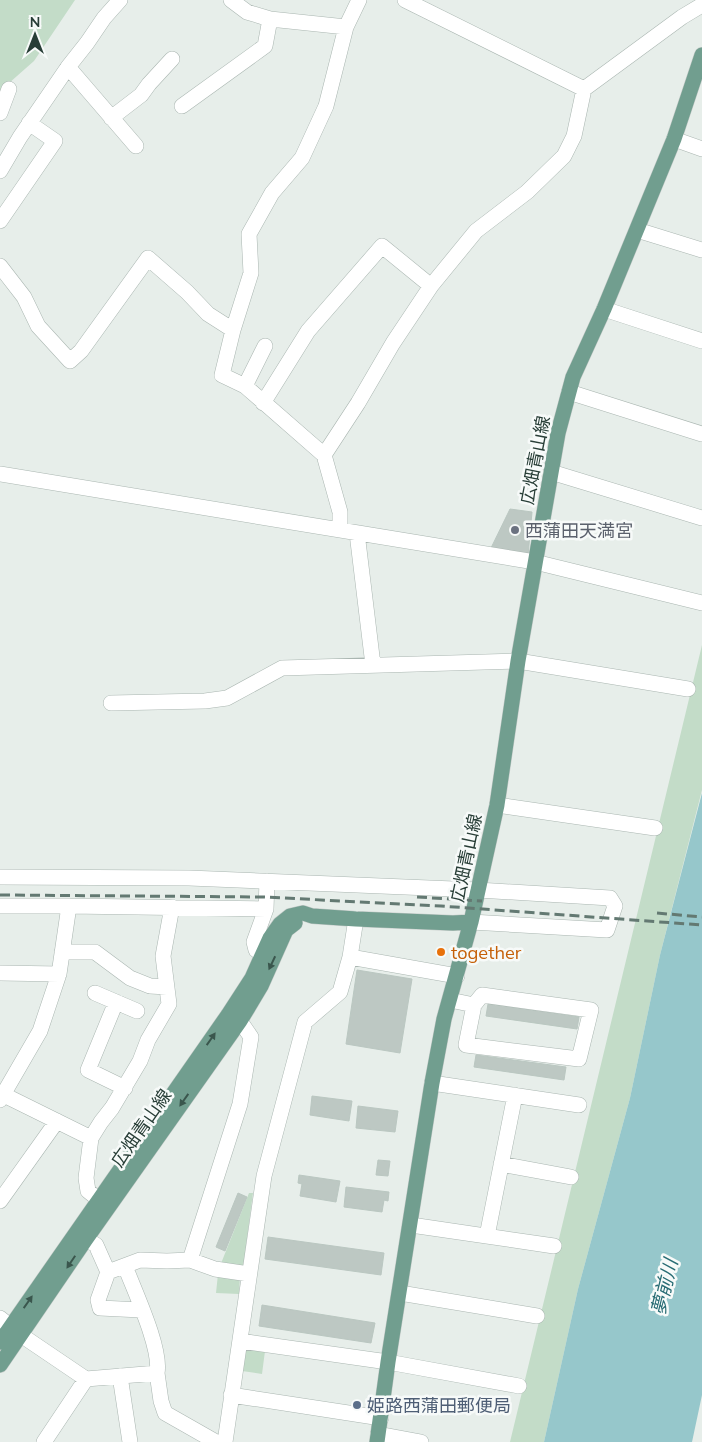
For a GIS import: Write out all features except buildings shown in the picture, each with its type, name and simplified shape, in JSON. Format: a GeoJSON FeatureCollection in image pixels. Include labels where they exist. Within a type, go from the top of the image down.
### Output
{"type":"FeatureCollection","features":[{"type":"Feature","properties":{"kind":"main road","name":"広畑青山線"},"geometry":{"type":"LineString","coordinates":[[378,1438],[388,1362],[432,1083],[444,1018],[471,922],[497,805],[518,661],[558,434],[573,378],[604,309],[674,139],[702,55]]}},
{"type":"Feature","properties":{"kind":"main road","name":"広畑青山線"},"geometry":{"type":"LineString","coordinates":[[0,1342],[228,1015],[252,978],[262,953],[280,924],[290,916],[303,914],[356,919],[471,922]]}},
{"type":"Feature","properties":{"kind":"main road","name":"広畑青山線"},"geometry":{"type":"LineString","coordinates":[[0,1366],[11,1326],[86,1239],[240,1020],[261,986],[286,930],[296,922],[312,916]]}},
{"type":"Feature","properties":{"kind":"street"},"geometry":{"type":"LineString","coordinates":[[0,170],[5,153],[29,123],[104,18],[120,0]]}},
{"type":"Feature","properties":{"kind":"street"},"geometry":{"type":"LineString","coordinates":[[231,0],[248,12],[270,19],[346,27]]}},
{"type":"Feature","properties":{"kind":"street"},"geometry":{"type":"LineString","coordinates":[[340,530],[340,512],[324,455],[246,386],[222,375],[233,330],[251,273],[249,234],[272,193],[302,158],[326,106],[346,27],[359,0]]}},
{"type":"Feature","properties":{"kind":"street"},"geometry":{"type":"LineString","coordinates":[[405,0],[584,89]]}},
{"type":"Feature","properties":{"kind":"street"},"geometry":{"type":"LineString","coordinates":[[324,455],[358,403],[392,343],[431,286],[476,231],[527,192],[564,156],[574,136],[584,89],[682,17],[702,5]]}},
{"type":"Feature","properties":{"kind":"street"},"geometry":{"type":"LineString","coordinates":[[182,106],[265,46],[270,19]]}},
{"type":"Feature","properties":{"kind":"street"},"geometry":{"type":"LineString","coordinates":[[112,118],[141,95],[172,59]]}},
{"type":"Feature","properties":{"kind":"street"},"geometry":{"type":"LineString","coordinates":[[68,68],[136,146]]}},
{"type":"Feature","properties":{"kind":"street"},"geometry":{"type":"LineString","coordinates":[[0,113],[9,90]]}},
{"type":"Feature","properties":{"kind":"street"},"geometry":{"type":"LineString","coordinates":[[0,220],[56,141],[29,123]]}},
{"type":"Feature","properties":{"kind":"street"},"geometry":{"type":"LineString","coordinates":[[674,139],[702,149]]}},
{"type":"Feature","properties":{"kind":"street"},"geometry":{"type":"LineString","coordinates":[[636,230],[702,250]]}},
{"type":"Feature","properties":{"kind":"street"},"geometry":{"type":"LineString","coordinates":[[263,403],[308,331],[382,246],[431,286]]}},
{"type":"Feature","properties":{"kind":"street"},"geometry":{"type":"LineString","coordinates":[[0,266],[24,297],[38,326],[70,361],[81,351],[148,258],[187,292],[208,314],[233,330]]}},
{"type":"Feature","properties":{"kind":"street"},"geometry":{"type":"LineString","coordinates":[[604,309],[702,341]]}},
{"type":"Feature","properties":{"kind":"street"},"geometry":{"type":"LineString","coordinates":[[246,386],[266,346]]}},
{"type":"Feature","properties":{"kind":"street"},"geometry":{"type":"LineString","coordinates":[[569,392],[702,434]]}},
{"type":"Feature","properties":{"kind":"street"},"geometry":{"type":"LineString","coordinates":[[551,472],[702,518]]}},
{"type":"Feature","properties":{"kind":"street"},"geometry":{"type":"LineString","coordinates":[[0,474],[535,562],[702,603]]}},
{"type":"Feature","properties":{"kind":"street"},"geometry":{"type":"LineString","coordinates":[[357,533],[373,665]]}},
{"type":"Feature","properties":{"kind":"street"},"geometry":{"type":"LineString","coordinates":[[110,703],[205,701],[227,698],[282,668],[518,661],[688,689]]}},
{"type":"Feature","properties":{"kind":"street"},"geometry":{"type":"LineString","coordinates":[[497,805],[654,828]]}},
{"type":"Feature","properties":{"kind":"street"},"geometry":{"type":"LineString","coordinates":[[0,877],[189,878],[478,890],[610,898],[615,906],[607,930],[471,922]]}},
{"type":"Feature","properties":{"kind":"street"},"geometry":{"type":"LineString","coordinates":[[262,953],[256,950],[254,942],[266,909],[267,881]]}},
{"type":"Feature","properties":{"kind":"street"},"geometry":{"type":"LineString","coordinates":[[0,906],[266,909]]}},
{"type":"Feature","properties":{"kind":"street"},"geometry":{"type":"LineString","coordinates":[[70,906],[59,974],[40,1030],[2,1098],[57,1121],[91,1138]]}},
{"type":"Feature","properties":{"kind":"street"},"geometry":{"type":"LineString","coordinates":[[98,1199],[88,1190],[86,1178],[91,1138],[112,1108],[140,1061],[148,1040],[169,1004],[163,956],[172,907]]}},
{"type":"Feature","properties":{"kind":"street"},"geometry":{"type":"LineString","coordinates":[[225,1442],[264,1176],[305,1022],[340,992],[350,957],[356,919]]}},
{"type":"Feature","properties":{"kind":"street"},"geometry":{"type":"LineString","coordinates":[[62,952],[95,952],[130,978],[150,986],[167,987]]}},
{"type":"Feature","properties":{"kind":"street"},"geometry":{"type":"LineString","coordinates":[[350,957],[457,976]]}},
{"type":"Feature","properties":{"kind":"street"},"geometry":{"type":"LineString","coordinates":[[0,973],[59,974]]}},
{"type":"Feature","properties":{"kind":"street"},"geometry":{"type":"LineString","coordinates":[[95,993],[137,1011]]}},
{"type":"Feature","properties":{"kind":"street"},"geometry":{"type":"LineString","coordinates":[[482,995],[591,1010],[579,1059],[466,1045],[474,1005],[482,995]]}},
{"type":"Feature","properties":{"kind":"street"},"geometry":{"type":"LineString","coordinates":[[450,1000],[474,1005]]}},
{"type":"Feature","properties":{"kind":"street"},"geometry":{"type":"LineString","coordinates":[[116,1002],[88,1070],[124,1088]]}},
{"type":"Feature","properties":{"kind":"street"},"geometry":{"type":"LineString","coordinates":[[190,1260],[240,1104],[251,1037],[240,1020]]}},
{"type":"Feature","properties":{"kind":"street"},"geometry":{"type":"LineString","coordinates":[[432,1083],[579,1105]]}},
{"type":"Feature","properties":{"kind":"street"},"geometry":{"type":"LineString","coordinates":[[487,1236],[514,1095]]}},
{"type":"Feature","properties":{"kind":"street"},"geometry":{"type":"LineString","coordinates":[[0,1201],[57,1121]]}},
{"type":"Feature","properties":{"kind":"street"},"geometry":{"type":"LineString","coordinates":[[501,1164],[571,1177]]}},
{"type":"Feature","properties":{"kind":"street"},"geometry":{"type":"LineString","coordinates":[[411,1224],[554,1246]]}},
{"type":"Feature","properties":{"kind":"street"},"geometry":{"type":"LineString","coordinates":[[86,1239],[96,1245],[108,1272],[98,1300],[100,1308],[141,1310]]}},
{"type":"Feature","properties":{"kind":"street"},"geometry":{"type":"LineString","coordinates":[[108,1272],[140,1260],[190,1260],[216,1269],[249,1274]]}},
{"type":"Feature","properties":{"kind":"street"},"geometry":{"type":"LineString","coordinates":[[125,1266],[159,1363],[157,1372],[161,1401],[165,1413],[216,1442]]}},
{"type":"Feature","properties":{"kind":"street"},"geometry":{"type":"LineString","coordinates":[[400,1293],[537,1316]]}},
{"type":"Feature","properties":{"kind":"street"},"geometry":{"type":"LineString","coordinates":[[11,1326],[86,1379],[157,1372]]}},
{"type":"Feature","properties":{"kind":"street"},"geometry":{"type":"LineString","coordinates":[[240,1342],[388,1362],[519,1386]]}},
{"type":"Feature","properties":{"kind":"street"},"geometry":{"type":"LineString","coordinates":[[120,1376],[130,1442]]}},
{"type":"Feature","properties":{"kind":"street"},"geometry":{"type":"LineString","coordinates":[[44,1442],[86,1379]]}},
{"type":"Feature","properties":{"kind":"street"},"geometry":{"type":"LineString","coordinates":[[231,1395],[381,1418]]}},
{"type":"Feature","properties":{"kind":"street"},"geometry":{"type":"LineString","coordinates":[[378,1438],[421,1442]]}},
{"type":"Feature","properties":{"kind":"green space"},"geometry":{"type":"Polygon","coordinates":[[[0,0],[75,0],[34,61],[0,91],[0,0]]]}},
{"type":"Feature","properties":{"kind":"green space"},"geometry":{"type":"Polygon","coordinates":[[[702,645],[702,790],[660,955],[630,1098],[578,1289],[544,1442],[510,1442],[702,645]]]}},
{"type":"Feature","properties":{"kind":"green space"},"geometry":{"type":"Polygon","coordinates":[[[249,1193],[253,1193],[243,1269],[220,1266],[249,1193]]]}},
{"type":"Feature","properties":{"kind":"green space"},"geometry":{"type":"Polygon","coordinates":[[[218,1274],[240,1276],[239,1294],[216,1293],[218,1274]]]}},
{"type":"Feature","properties":{"kind":"green space"},"geometry":{"type":"Polygon","coordinates":[[[249,1348],[265,1351],[262,1374],[242,1371],[245,1351],[249,1348]]]}},
{"type":"Feature","properties":{"kind":"water","name":"夢前川"},"geometry":{"type":"Polygon","coordinates":[[[702,793],[702,1395],[692,1442],[544,1442],[578,1289],[630,1098],[660,955],[702,793]]]}},
{"type":"Feature","properties":{"kind":"railway"},"geometry":{"type":"LineString","coordinates":[[0,895],[263,897],[441,906],[702,925]]}},
{"type":"Feature","properties":{"kind":"railway"},"geometry":{"type":"LineString","coordinates":[[417,897],[482,901]]}},
{"type":"Feature","properties":{"kind":"railway"},"geometry":{"type":"LineString","coordinates":[[657,913],[702,917]]}},
{"type":"Feature","properties":{"kind":"place","name":"西蒲田天満宮"},"geometry":{"type":"Point","coordinates":[515,530]}},
{"type":"Feature","properties":{"kind":"place","name":"together"},"geometry":{"type":"Point","coordinates":[441,952]}},
{"type":"Feature","properties":{"kind":"place","name":"姫路西蒲田郵便局"},"geometry":{"type":"Point","coordinates":[357,1405]}}]}
